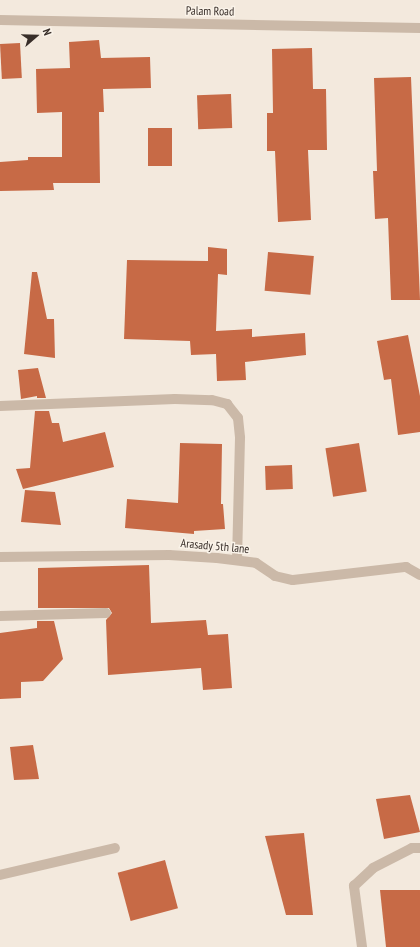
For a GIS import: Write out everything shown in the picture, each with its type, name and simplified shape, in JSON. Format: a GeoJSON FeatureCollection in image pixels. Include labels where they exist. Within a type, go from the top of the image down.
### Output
{"type":"FeatureCollection","features":[{"type":"Feature","properties":{"kind":"street","name":"Palam Road"},"geometry":{"type":"LineString","coordinates":[[0,20],[420,28]]}},
{"type":"Feature","properties":{"kind":"street"},"geometry":{"type":"LineString","coordinates":[[0,406],[175,399],[212,400],[227,404],[238,418],[240,438],[237,560]]}},
{"type":"Feature","properties":{"kind":"street","name":"Arasady 5th lane"},"geometry":{"type":"LineString","coordinates":[[0,557],[169,555],[237,560],[256,563],[275,576],[293,580],[406,567],[420,575]]}},
{"type":"Feature","properties":{"kind":"street"},"geometry":{"type":"LineString","coordinates":[[0,616],[106,613]]}},
{"type":"Feature","properties":{"kind":"street"},"geometry":{"type":"LineString","coordinates":[[0,875],[115,848]]}},
{"type":"Feature","properties":{"kind":"street"},"geometry":{"type":"LineString","coordinates":[[362,947],[354,886],[373,868],[412,848],[420,848]]}},
{"type":"Feature","properties":{"kind":"building"},"geometry":{"type":"Polygon","coordinates":[[[99,40],[101,58],[150,57],[151,88],[103,89],[104,112],[99,112],[100,183],[53,183],[54,190],[0,191],[0,162],[28,160],[28,157],[62,157],[62,112],[37,113],[36,69],[70,68],[69,42],[99,40]]]}},
{"type":"Feature","properties":{"kind":"building"},"geometry":{"type":"Polygon","coordinates":[[[20,43],[22,78],[2,79],[0,44],[20,43]]]}},
{"type":"Feature","properties":{"kind":"building"},"geometry":{"type":"Polygon","coordinates":[[[312,48],[313,89],[326,89],[327,150],[308,150],[311,220],[278,222],[275,151],[267,151],[267,113],[273,113],[272,49],[312,48]]]}},
{"type":"Feature","properties":{"kind":"building"},"geometry":{"type":"Polygon","coordinates":[[[411,77],[420,300],[391,300],[388,218],[375,219],[373,171],[377,171],[374,78],[411,77]]]}},
{"type":"Feature","properties":{"kind":"building"},"geometry":{"type":"Polygon","coordinates":[[[231,94],[232,128],[198,129],[197,95],[231,94]]]}},
{"type":"Feature","properties":{"kind":"building"},"geometry":{"type":"Polygon","coordinates":[[[148,128],[172,128],[172,166],[148,166],[148,128]]]}},
{"type":"Feature","properties":{"kind":"building"},"geometry":{"type":"Polygon","coordinates":[[[208,247],[227,249],[227,275],[218,274],[216,331],[252,329],[252,337],[305,333],[306,355],[245,362],[246,380],[217,381],[216,354],[191,355],[190,341],[124,339],[127,260],[208,261],[208,247]]]}},
{"type":"Feature","properties":{"kind":"building"},"geometry":{"type":"Polygon","coordinates":[[[268,252],[314,256],[310,295],[265,291],[268,252]]]}},
{"type":"Feature","properties":{"kind":"building"},"geometry":{"type":"Polygon","coordinates":[[[32,272],[37,272],[47,319],[54,319],[55,358],[24,354],[32,272]]]}},
{"type":"Feature","properties":{"kind":"building"},"geometry":{"type":"Polygon","coordinates":[[[408,335],[420,396],[420,432],[398,435],[391,379],[384,380],[377,341],[408,335]]]}},
{"type":"Feature","properties":{"kind":"building"},"geometry":{"type":"Polygon","coordinates":[[[38,368],[46,398],[37,398],[37,396],[21,399],[18,370],[38,368]]]}},
{"type":"Feature","properties":{"kind":"building"},"geometry":{"type":"Polygon","coordinates":[[[35,411],[49,411],[52,423],[59,423],[63,442],[105,432],[114,467],[23,489],[16,469],[30,468],[35,411]]]}},
{"type":"Feature","properties":{"kind":"building"},"geometry":{"type":"Polygon","coordinates":[[[180,443],[222,444],[221,504],[223,504],[225,529],[194,531],[194,534],[125,528],[127,499],[178,503],[180,443]]]}},
{"type":"Feature","properties":{"kind":"building"},"geometry":{"type":"Polygon","coordinates":[[[359,443],[367,491],[333,497],[325,448],[359,443]]]}},
{"type":"Feature","properties":{"kind":"building"},"geometry":{"type":"Polygon","coordinates":[[[292,465],[293,489],[266,490],[265,466],[292,465]]]}},
{"type":"Feature","properties":{"kind":"building"},"geometry":{"type":"Polygon","coordinates":[[[25,490],[55,492],[61,525],[21,522],[25,490]]]}},
{"type":"Feature","properties":{"kind":"building"},"geometry":{"type":"Polygon","coordinates":[[[149,565],[151,623],[206,620],[208,635],[228,634],[232,688],[203,690],[201,668],[108,675],[106,620],[112,613],[109,608],[38,608],[38,568],[149,565]]]}},
{"type":"Feature","properties":{"kind":"building"},"geometry":{"type":"Polygon","coordinates":[[[37,621],[54,621],[63,659],[43,681],[21,682],[21,698],[0,699],[0,633],[37,628],[37,621]]]}},
{"type":"Feature","properties":{"kind":"building"},"geometry":{"type":"Polygon","coordinates":[[[33,745],[39,779],[14,780],[10,747],[33,745]]]}},
{"type":"Feature","properties":{"kind":"building"},"geometry":{"type":"Polygon","coordinates":[[[410,795],[420,832],[384,839],[376,799],[410,795]]]}},
{"type":"Feature","properties":{"kind":"building"},"geometry":{"type":"Polygon","coordinates":[[[304,833],[313,915],[286,915],[265,836],[304,833]]]}},
{"type":"Feature","properties":{"kind":"building"},"geometry":{"type":"Polygon","coordinates":[[[165,860],[178,908],[131,921],[118,873],[165,860]]]}},
{"type":"Feature","properties":{"kind":"building"},"geometry":{"type":"Polygon","coordinates":[[[380,890],[420,890],[420,947],[386,947],[380,890]]]}}]}
